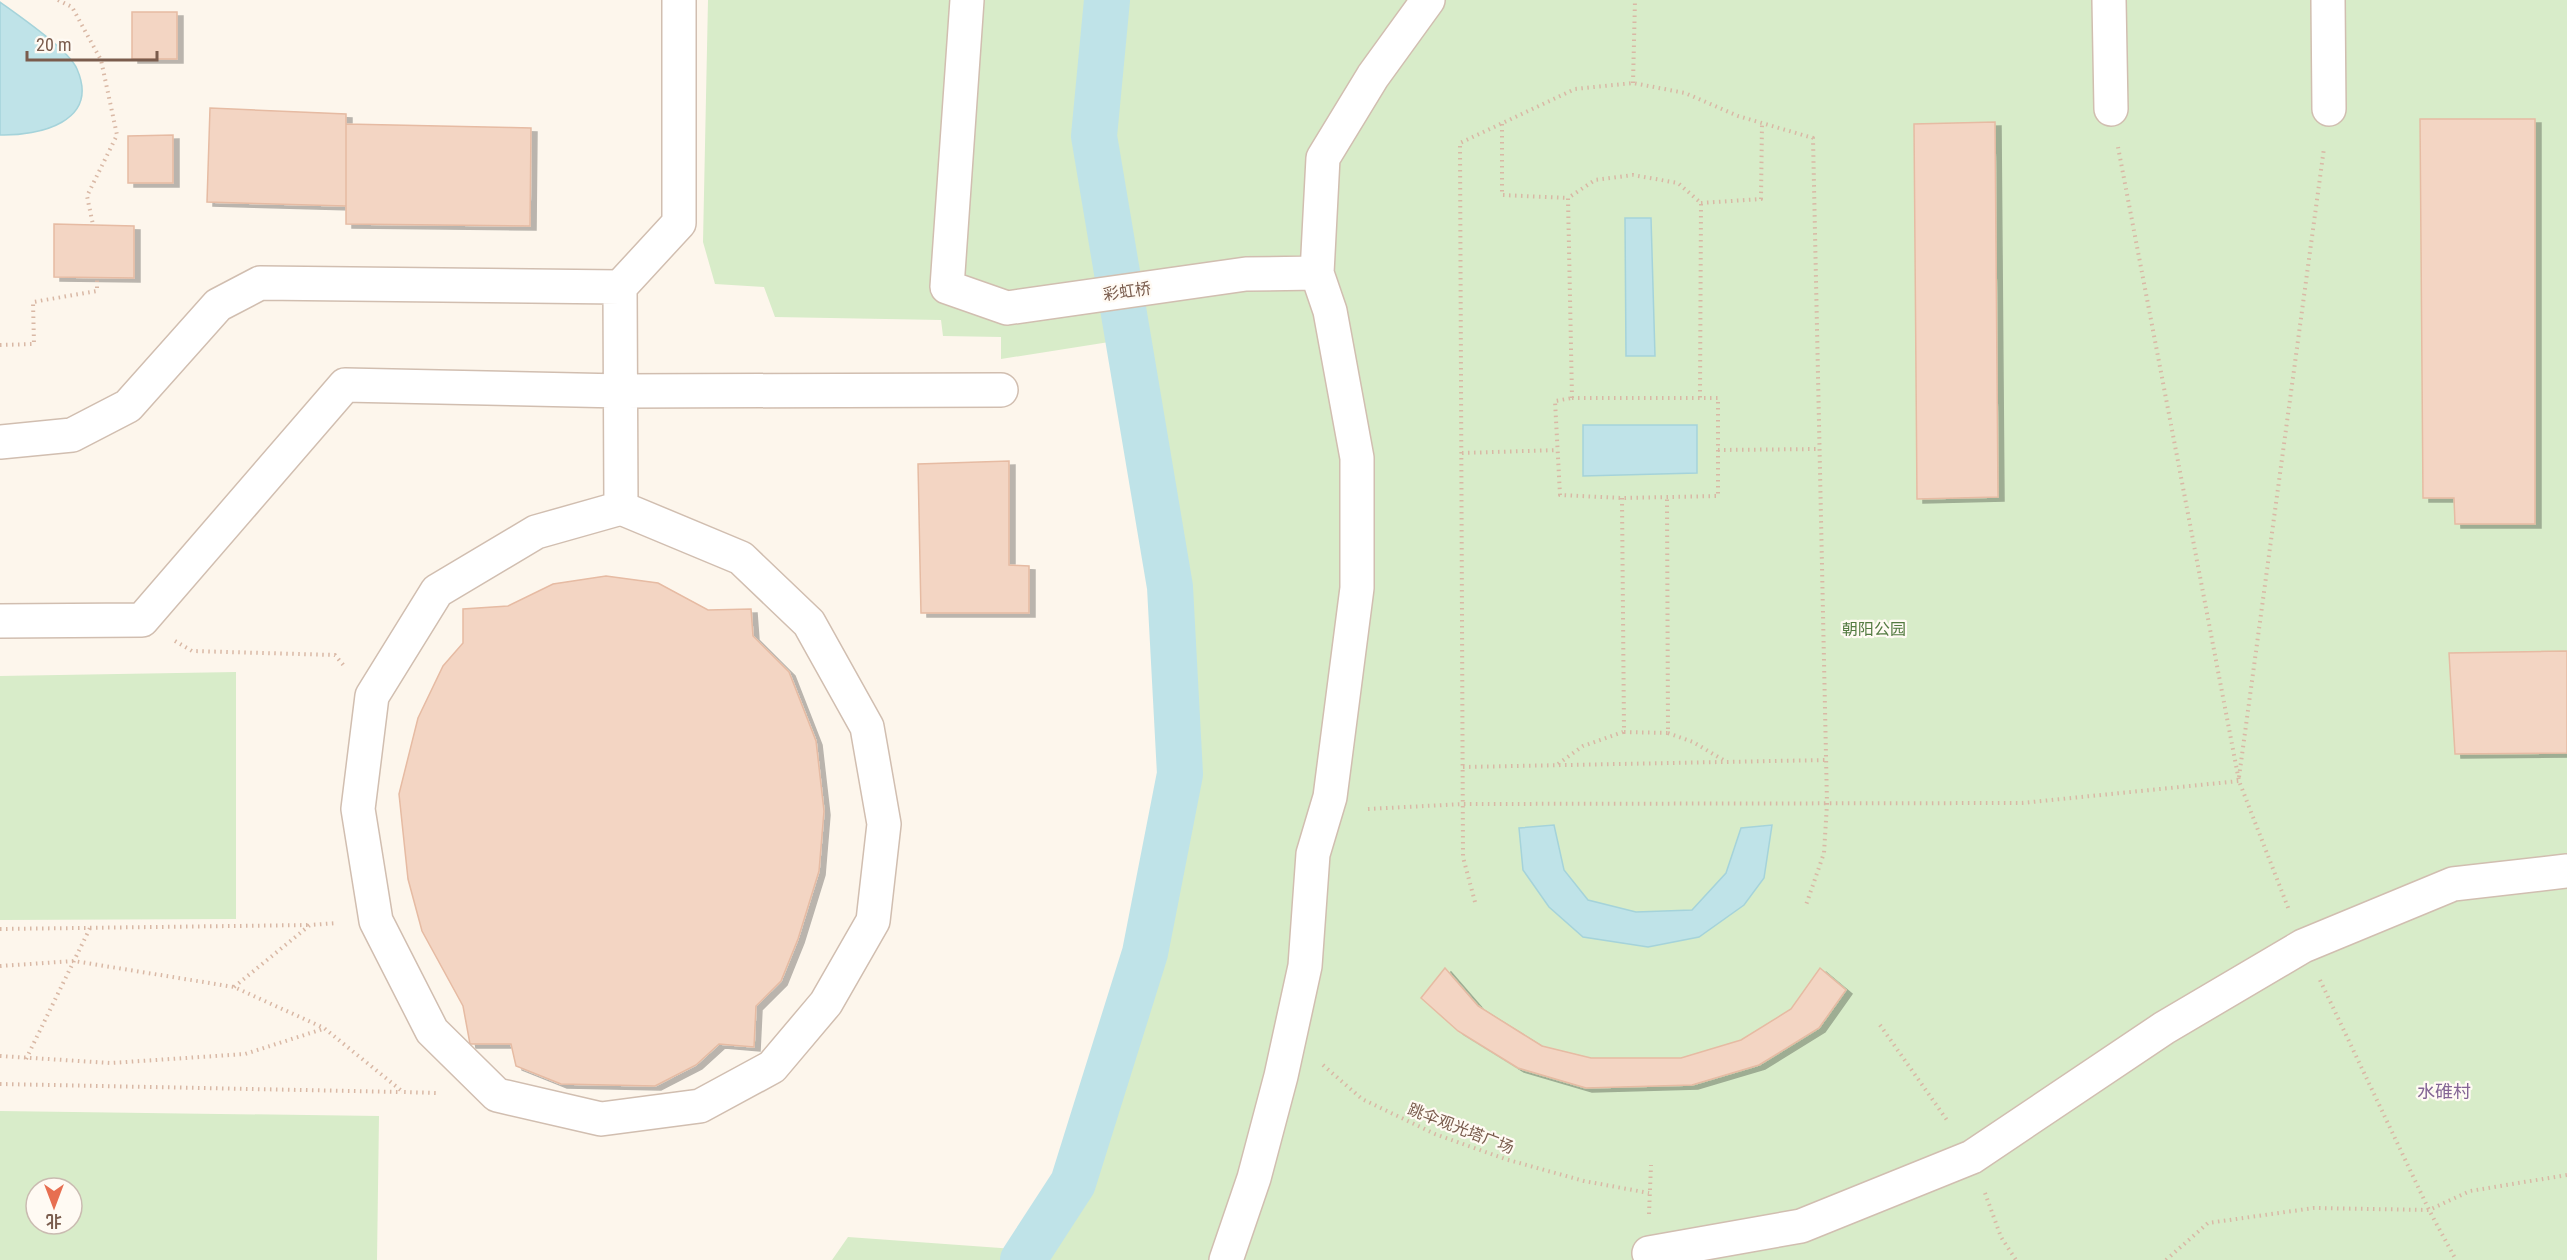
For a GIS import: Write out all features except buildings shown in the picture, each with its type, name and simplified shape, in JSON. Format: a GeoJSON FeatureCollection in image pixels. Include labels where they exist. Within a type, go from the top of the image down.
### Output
{"type":"FeatureCollection","features":[{"type":"Feature","properties":{"kind":"lane"},"geometry":{"type":"LineString","coordinates":[[621,508],[620,287],[679,223],[679,0]]}},
{"type":"Feature","properties":{"kind":"lane","name":"彩虹桥"},"geometry":{"type":"LineString","coordinates":[[967,0],[947,287],[1007,308],[1246,274],[1317,273]]}},
{"type":"Feature","properties":{"kind":"lane"},"geometry":{"type":"LineString","coordinates":[[1226,1260],[1254,1178],[1281,1076],[1305,966],[1312,854],[1330,797],[1357,588],[1357,458],[1330,311],[1317,273],[1323,158],[1372,76],[1428,0]]}},
{"type":"Feature","properties":{"kind":"lane"},"geometry":{"type":"LineString","coordinates":[[2109,0],[2111,109]]}},
{"type":"Feature","properties":{"kind":"lane"},"geometry":{"type":"LineString","coordinates":[[2328,0],[2329,109]]}},
{"type":"Feature","properties":{"kind":"lane"},"geometry":{"type":"LineString","coordinates":[[0,442],[72,435],[128,406],[218,305],[260,283],[620,287]]}},
{"type":"Feature","properties":{"kind":"lane"},"geometry":{"type":"LineString","coordinates":[[0,621],[142,620],[345,384],[621,391],[1001,390]]}},
{"type":"Feature","properties":{"kind":"lane"},"geometry":{"type":"LineString","coordinates":[[621,508],[741,558],[809,623],[867,727],[884,824],[873,921],[826,1003],[772,1067],[700,1106],[601,1119],[497,1095],[432,1030],[376,921],[358,809],[372,696],[437,591],[536,532],[621,508]]}},
{"type":"Feature","properties":{"kind":"lane"},"geometry":{"type":"LineString","coordinates":[[1649,1253],[1801,1226],[1972,1157],[2164,1028],[2303,946],[2453,884],[2567,871]]}},
{"type":"Feature","properties":{"kind":"path"},"geometry":{"type":"LineString","coordinates":[[58,0],[72,6],[101,60],[117,135],[87,196],[93,225]]}},
{"type":"Feature","properties":{"kind":"path"},"geometry":{"type":"LineString","coordinates":[[1633,83],[1635,0]]}},
{"type":"Feature","properties":{"kind":"path"},"geometry":{"type":"LineString","coordinates":[[1475,902],[1463,857],[1460,143],[1575,89],[1633,83],[1685,93],[1738,116],[1813,138],[1827,804],[1824,853],[1806,905]]}},
{"type":"Feature","properties":{"kind":"path"},"geometry":{"type":"LineString","coordinates":[[2111,109],[2239,781],[2303,946],[2429,1210],[2456,1260]]}},
{"type":"Feature","properties":{"kind":"path"},"geometry":{"type":"LineString","coordinates":[[2239,781],[2329,109]]}},
{"type":"Feature","properties":{"kind":"path"},"geometry":{"type":"LineString","coordinates":[[1502,124],[1502,195],[1568,198],[1595,180],[1633,176],[1678,183],[1701,203],[1761,199],[1762,123]]}},
{"type":"Feature","properties":{"kind":"path"},"geometry":{"type":"LineString","coordinates":[[1568,198],[1572,398]]}},
{"type":"Feature","properties":{"kind":"path"},"geometry":{"type":"LineString","coordinates":[[1700,398],[1701,203]]}},
{"type":"Feature","properties":{"kind":"path"},"geometry":{"type":"LineString","coordinates":[[0,345],[34,344],[33,302],[97,291],[97,278]]}},
{"type":"Feature","properties":{"kind":"path"},"geometry":{"type":"LineString","coordinates":[[1700,398],[1718,398],[1718,496],[1622,498],[1560,495],[1555,400],[1700,398]]}},
{"type":"Feature","properties":{"kind":"path"},"geometry":{"type":"LineString","coordinates":[[1718,450],[1820,449]]}},
{"type":"Feature","properties":{"kind":"path"},"geometry":{"type":"LineString","coordinates":[[1462,453],[1558,450]]}},
{"type":"Feature","properties":{"kind":"path"},"geometry":{"type":"LineString","coordinates":[[1622,498],[1624,732]]}},
{"type":"Feature","properties":{"kind":"path"},"geometry":{"type":"LineString","coordinates":[[1667,498],[1668,733]]}},
{"type":"Feature","properties":{"kind":"path"},"geometry":{"type":"LineString","coordinates":[[142,620],[192,651],[335,656],[372,696]]}},
{"type":"Feature","properties":{"kind":"path"},"geometry":{"type":"LineString","coordinates":[[1558,765],[1583,746],[1624,732],[1668,733],[1693,742],[1725,762]]}},
{"type":"Feature","properties":{"kind":"path"},"geometry":{"type":"LineString","coordinates":[[1463,767],[1826,760]]}},
{"type":"Feature","properties":{"kind":"path"},"geometry":{"type":"LineString","coordinates":[[1330,797],[1362,810],[1463,804],[2022,803],[2239,781]]}},
{"type":"Feature","properties":{"kind":"path"},"geometry":{"type":"LineString","coordinates":[[0,929],[310,925],[376,921]]}},
{"type":"Feature","properties":{"kind":"path"},"geometry":{"type":"LineString","coordinates":[[234,987],[310,925]]}},
{"type":"Feature","properties":{"kind":"path"},"geometry":{"type":"LineString","coordinates":[[26,1059],[90,928]]}},
{"type":"Feature","properties":{"kind":"path"},"geometry":{"type":"LineString","coordinates":[[0,966],[74,961],[234,987],[324,1028],[403,1092]]}},
{"type":"Feature","properties":{"kind":"path"},"geometry":{"type":"LineString","coordinates":[[0,1056],[111,1063],[244,1054],[324,1028]]}},
{"type":"Feature","properties":{"kind":"path","name":"跳伞观光塔广场"},"geometry":{"type":"LineString","coordinates":[[1288,1036],[1362,1099],[1435,1134],[1505,1159],[1584,1181],[1649,1193]]}},
{"type":"Feature","properties":{"kind":"path"},"geometry":{"type":"LineString","coordinates":[[0,1084],[438,1093]]}},
{"type":"Feature","properties":{"kind":"path"},"geometry":{"type":"LineString","coordinates":[[2166,1260],[2208,1223],[2314,1208],[2429,1210],[2470,1191],[2567,1175]]}},
{"type":"Feature","properties":{"kind":"green space","name":"朝阳公园"},"geometry":{"type":"Polygon","coordinates":[[[708,0],[2567,0],[2567,1260],[832,1260],[848,1237],[1029,1250],[1073,1183],[1145,953],[1180,774],[1170,587],[1128,339],[1001,359],[1001,337],[943,336],[941,320],[775,317],[764,287],[715,284],[703,242],[708,0]]]}},
{"type":"Feature","properties":{"kind":"green space"},"geometry":{"type":"Polygon","coordinates":[[[236,672],[236,919],[0,920],[0,676],[236,672]]]}},
{"type":"Feature","properties":{"kind":"green space"},"geometry":{"type":"Polygon","coordinates":[[[0,1111],[379,1116],[377,1260],[0,1260],[0,1111]]]}},
{"type":"Feature","properties":{"kind":"water"},"geometry":{"type":"Polygon","coordinates":[[[0,2],[54,43],[77,69],[82,87],[80,102],[73,113],[48,129],[32,133],[0,135],[0,2]]]}},
{"type":"Feature","properties":{"kind":"water"},"geometry":{"type":"Polygon","coordinates":[[[1625,218],[1651,218],[1655,356],[1626,356],[1625,218]]]}},
{"type":"Feature","properties":{"kind":"water"},"geometry":{"type":"Polygon","coordinates":[[[1583,425],[1697,425],[1697,473],[1583,476],[1583,425]]]}},
{"type":"Feature","properties":{"kind":"water"},"geometry":{"type":"Polygon","coordinates":[[[1554,825],[1564,870],[1588,900],[1636,912],[1692,910],[1726,873],[1741,828],[1772,825],[1764,878],[1744,905],[1699,937],[1648,947],[1583,937],[1549,907],[1523,870],[1519,828],[1554,825]]]}},
{"type":"Feature","properties":{"kind":"waterway"},"geometry":{"type":"LineString","coordinates":[[1023,1260],[1073,1183],[1145,953],[1180,774],[1170,587],[1094,136],[1107,0]]}},
{"type":"Feature","properties":{"kind":"district","name":"水碓村"},"geometry":{"type":"Point","coordinates":[2444,1092]}}]}
